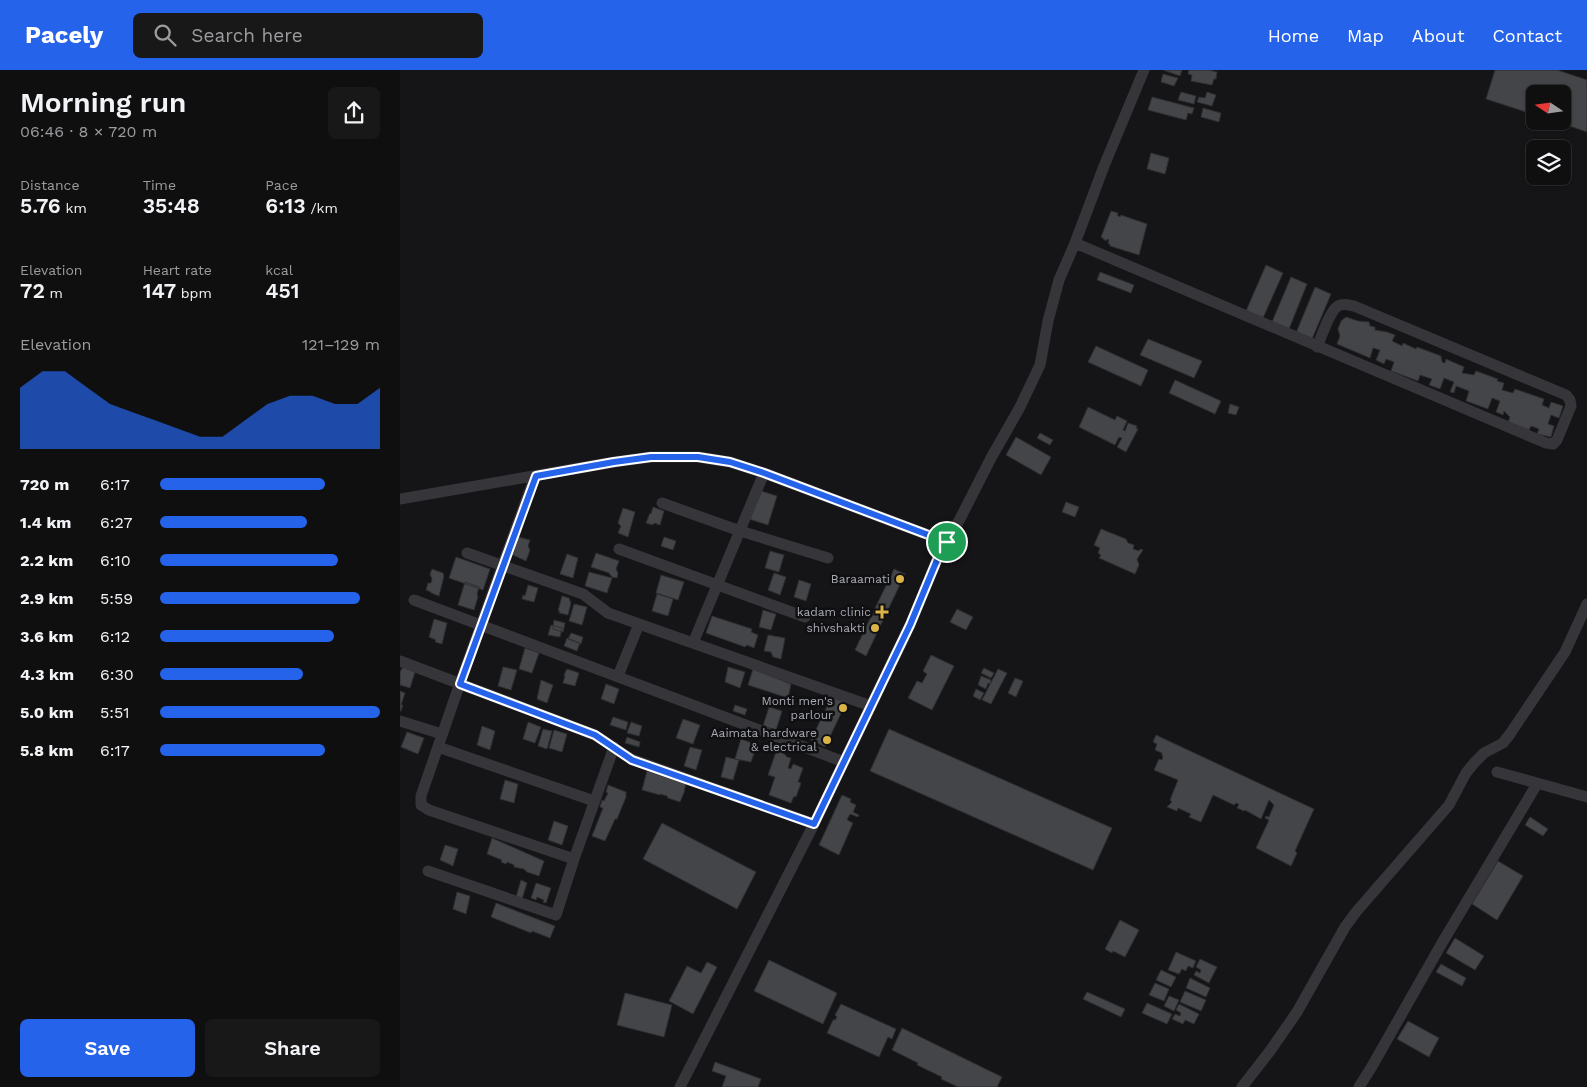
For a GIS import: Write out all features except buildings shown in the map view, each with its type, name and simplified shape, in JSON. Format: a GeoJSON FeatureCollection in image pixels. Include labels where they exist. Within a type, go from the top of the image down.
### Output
{"type":"FeatureCollection","features":[{"type":"Feature","properties":{"kind":"street"},"geometry":{"type":"LineString","coordinates":[[680,1087],[814,824],[910,625],[937,560],[1020,407],[1040,365],[1048,321],[1059,280],[1144,70]]}},
{"type":"Feature","properties":{"kind":"street"},"geometry":{"type":"LineString","coordinates":[[1075,243],[1317,347],[1546,444],[1553,444],[1557,440],[1571,406],[1570,400],[1566,395],[1354,306],[1338,305],[1333,311],[1317,347]]}},
{"type":"Feature","properties":{"kind":"street"},"geometry":{"type":"LineString","coordinates":[[400,499],[614,462],[651,457],[698,457],[730,462],[764,473],[947,542]]}},
{"type":"Feature","properties":{"kind":"street"},"geometry":{"type":"LineString","coordinates":[[693,643],[764,473]]}},
{"type":"Feature","properties":{"kind":"street"},"geometry":{"type":"LineString","coordinates":[[536,476],[442,734],[421,796],[421,805],[429,810],[574,859]]}},
{"type":"Feature","properties":{"kind":"street"},"geometry":{"type":"LineString","coordinates":[[662,503],[740,531],[828,558]]}},
{"type":"Feature","properties":{"kind":"street"},"geometry":{"type":"LineString","coordinates":[[619,549],[806,617]]}},
{"type":"Feature","properties":{"kind":"street"},"geometry":{"type":"LineString","coordinates":[[467,553],[583,594],[608,613],[871,706]]}},
{"type":"Feature","properties":{"kind":"street"},"geometry":{"type":"LineString","coordinates":[[414,600],[844,762]]}},
{"type":"Feature","properties":{"kind":"street"},"geometry":{"type":"LineString","coordinates":[[1242,1087],[1288,1026],[1345,927],[1356,912],[1449,805],[1466,773],[1484,753],[1503,743],[1510,734],[1565,652],[1587,604]]}},
{"type":"Feature","properties":{"kind":"street"},"geometry":{"type":"LineString","coordinates":[[618,676],[639,624]]}},
{"type":"Feature","properties":{"kind":"street"},"geometry":{"type":"LineString","coordinates":[[400,661],[595,735],[632,760],[814,824]]}},
{"type":"Feature","properties":{"kind":"street"},"geometry":{"type":"LineString","coordinates":[[400,721],[442,734]]}},
{"type":"Feature","properties":{"kind":"street"},"geometry":{"type":"LineString","coordinates":[[438,747],[594,801]]}},
{"type":"Feature","properties":{"kind":"street"},"geometry":{"type":"LineString","coordinates":[[428,871],[556,915],[614,747]]}},
{"type":"Feature","properties":{"kind":"street"},"geometry":{"type":"LineString","coordinates":[[1497,772],[1587,797]]}},
{"type":"Feature","properties":{"kind":"street"},"geometry":{"type":"LineString","coordinates":[[1359,1087],[1537,784]]}},
{"type":"Feature","properties":{"kind":"place","name":"Baraamati"},"geometry":{"type":"Point","coordinates":[900,579]}},
{"type":"Feature","properties":{"kind":"place","name":"kadam clinic"},"geometry":{"type":"Point","coordinates":[882,612]}},
{"type":"Feature","properties":{"kind":"place","name":"shivshakti"},"geometry":{"type":"Point","coordinates":[875,628]}},
{"type":"Feature","properties":{"kind":"place","name":"Monti men's parlour"},"geometry":{"type":"Point","coordinates":[843,708]}},
{"type":"Feature","properties":{"kind":"place","name":"Aaimata hardware & electrical"},"geometry":{"type":"Point","coordinates":[827,740]}},
{"type":"Feature","properties":{"kind":"route"},"geometry":{"type":"LineString","coordinates":[[651,457],[698,457],[730,462],[947,542],[937,560],[910,625],[814,824],[632,760],[595,735],[460,684],[536,476],[651,457]]}}]}
